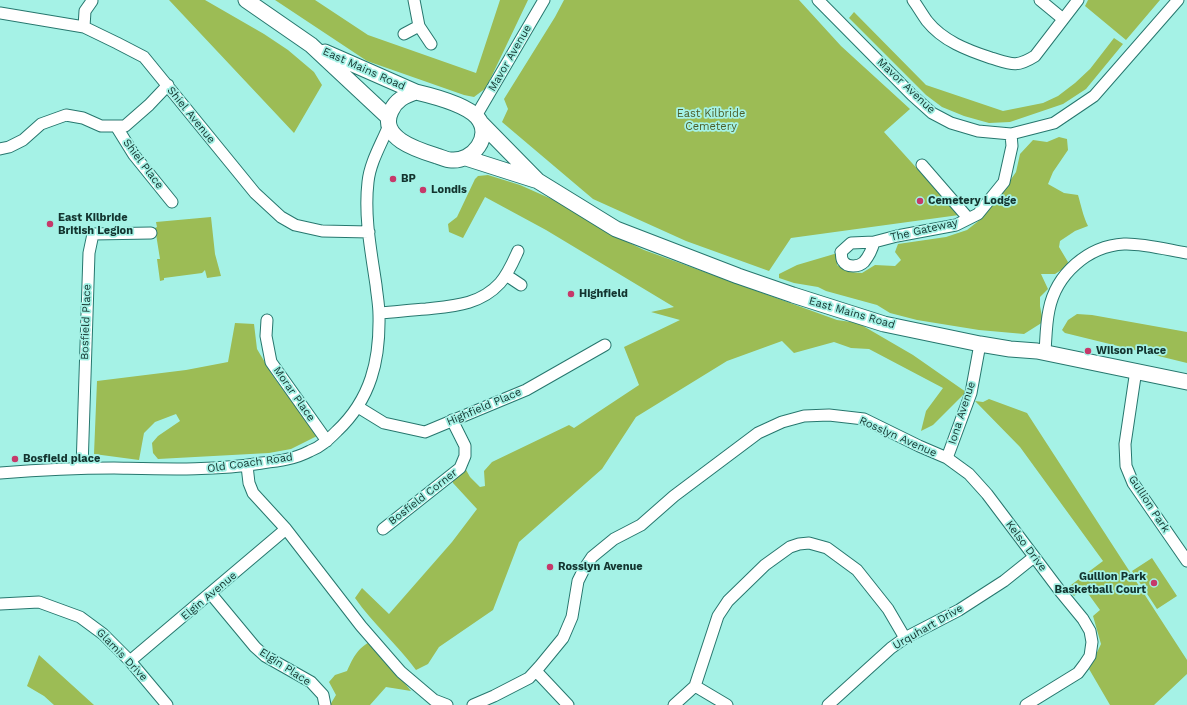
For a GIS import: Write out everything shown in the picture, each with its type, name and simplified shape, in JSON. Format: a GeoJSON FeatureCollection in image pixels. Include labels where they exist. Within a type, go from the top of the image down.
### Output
{"type":"FeatureCollection","features":[{"type":"Feature","properties":{"kind":"main road","name":"East Mains Road"},"geometry":{"type":"LineString","coordinates":[[246,0],[311,46],[389,121]]}},
{"type":"Feature","properties":{"kind":"main road","name":"East Mains Road"},"geometry":{"type":"LineString","coordinates":[[311,46],[416,92]]}},
{"type":"Feature","properties":{"kind":"main road"},"geometry":{"type":"LineString","coordinates":[[416,92],[444,99],[478,119],[483,131],[482,140],[477,150],[466,158],[451,160],[422,151],[401,142],[394,134],[389,121],[394,105],[403,96],[416,92]]}},
{"type":"Feature","properties":{"kind":"main road","name":"East Mains Road"},"geometry":{"type":"LineString","coordinates":[[478,119],[538,181]]}},
{"type":"Feature","properties":{"kind":"main road","name":"East Mains Road"},"geometry":{"type":"LineString","coordinates":[[466,158],[538,181],[616,229],[738,276],[884,324],[980,344],[1010,349],[1045,352],[1187,382]]}},
{"type":"Feature","properties":{"kind":"street"},"geometry":{"type":"LineString","coordinates":[[414,0],[419,26],[431,44]]}},
{"type":"Feature","properties":{"kind":"street","name":"Mavor Avenue"},"geometry":{"type":"LineString","coordinates":[[478,119],[544,0]]}},
{"type":"Feature","properties":{"kind":"street","name":"Mavor Avenue"},"geometry":{"type":"LineString","coordinates":[[818,0],[912,95],[932,113],[951,123],[978,130],[1011,134],[1054,123],[1094,96],[1178,0]]}},
{"type":"Feature","properties":{"kind":"street"},"geometry":{"type":"LineString","coordinates":[[913,0],[928,22],[943,36],[955,44],[968,51],[1013,64],[1025,62],[1035,56],[1078,0]]}},
{"type":"Feature","properties":{"kind":"street"},"geometry":{"type":"LineString","coordinates":[[1040,0],[1063,19]]}},
{"type":"Feature","properties":{"kind":"street"},"geometry":{"type":"LineString","coordinates":[[84,27],[85,10],[92,1]]}},
{"type":"Feature","properties":{"kind":"street","name":"Shiel Avenue"},"geometry":{"type":"LineString","coordinates":[[0,13],[84,27],[144,57],[255,193],[281,217],[295,225],[322,231],[369,232]]}},
{"type":"Feature","properties":{"kind":"street"},"geometry":{"type":"LineString","coordinates":[[404,34],[419,26]]}},
{"type":"Feature","properties":{"kind":"street","name":"Shiel Place"},"geometry":{"type":"LineString","coordinates":[[0,149],[9,147],[23,140],[41,124],[66,115],[83,118],[101,126],[125,126],[148,106],[168,85]]}},
{"type":"Feature","properties":{"kind":"street","name":"Old Coach Road"},"geometry":{"type":"LineString","coordinates":[[0,473],[82,468],[197,470],[247,466],[293,458],[312,451],[327,441],[358,407],[369,385],[379,346],[379,313],[366,204],[368,180],[389,121]]}},
{"type":"Feature","properties":{"kind":"street","name":"Shiel Place"},"geometry":{"type":"LineString","coordinates":[[116,126],[134,155],[172,202]]}},
{"type":"Feature","properties":{"kind":"street","name":"The Gateway"},"geometry":{"type":"LineString","coordinates":[[874,242],[897,236],[956,225],[978,214],[1004,182],[1012,146],[1011,134]]}},
{"type":"Feature","properties":{"kind":"street"},"geometry":{"type":"LineString","coordinates":[[922,165],[968,218]]}},
{"type":"Feature","properties":{"kind":"street","name":"Bosfield Place"},"geometry":{"type":"LineString","coordinates":[[82,468],[89,253],[93,234],[151,232]]}},
{"type":"Feature","properties":{"kind":"street"},"geometry":{"type":"LineString","coordinates":[[1045,352],[1046,323],[1049,308],[1055,293],[1064,277],[1083,258],[1103,248],[1125,244],[1187,253]]}},
{"type":"Feature","properties":{"kind":"street"},"geometry":{"type":"LineString","coordinates":[[379,313],[459,306],[476,300],[490,292],[499,284],[506,275],[518,251]]}},
{"type":"Feature","properties":{"kind":"street"},"geometry":{"type":"LineString","coordinates":[[506,275],[521,284]]}},
{"type":"Feature","properties":{"kind":"street","name":"Morar Place"},"geometry":{"type":"LineString","coordinates":[[267,320],[266,336],[271,362],[327,441]]}},
{"type":"Feature","properties":{"kind":"street","name":"Iona Avenue"},"geometry":{"type":"LineString","coordinates":[[947,458],[971,393],[980,344]]}},
{"type":"Feature","properties":{"kind":"street","name":"Highfield Place"},"geometry":{"type":"LineString","coordinates":[[358,407],[384,423],[425,432],[526,390],[605,345]]}},
{"type":"Feature","properties":{"kind":"street","name":"Gullion Park"},"geometry":{"type":"LineString","coordinates":[[1136,370],[1125,444],[1126,466],[1133,483],[1187,561]]}},
{"type":"Feature","properties":{"kind":"street","name":"Rosslyn Avenue"},"geometry":{"type":"LineString","coordinates":[[473,705],[529,678],[563,638],[572,617],[578,581],[592,557],[614,539],[641,525],[674,496],[758,432],[782,422],[804,416],[846,416],[864,419],[947,458]]}},
{"type":"Feature","properties":{"kind":"street","name":"Bosfield Corner"},"geometry":{"type":"LineString","coordinates":[[383,529],[460,468],[465,456],[465,446],[452,420]]}},
{"type":"Feature","properties":{"kind":"street","name":"Kelso Drive"},"geometry":{"type":"LineString","coordinates":[[947,458],[969,474],[983,489],[1083,619],[1090,631],[1092,642],[1090,656],[1078,673],[1026,705]]}},
{"type":"Feature","properties":{"kind":"street"},"geometry":{"type":"LineString","coordinates":[[247,466],[249,483],[253,493],[286,529],[361,626],[401,672],[433,703],[447,705]]}},
{"type":"Feature","properties":{"kind":"street","name":"Elgin Avenue"},"geometry":{"type":"LineString","coordinates":[[130,662],[286,529]]}},
{"type":"Feature","properties":{"kind":"street"},"geometry":{"type":"LineString","coordinates":[[674,705],[695,686],[718,616],[728,601],[765,565],[790,547],[799,544],[809,543],[827,548],[857,570],[888,609],[906,638]]}},
{"type":"Feature","properties":{"kind":"street","name":"Urquhart Drive"},"geometry":{"type":"LineString","coordinates":[[828,705],[876,661],[906,638],[959,610],[1004,581],[1034,557]]}},
{"type":"Feature","properties":{"kind":"street","name":"Elgin Place"},"geometry":{"type":"LineString","coordinates":[[211,594],[255,647],[266,656],[311,682],[323,695],[325,705]]}},
{"type":"Feature","properties":{"kind":"street","name":"Glamis Drive"},"geometry":{"type":"LineString","coordinates":[[0,604],[39,602],[80,617],[103,634],[130,662],[167,705]]}},
{"type":"Feature","properties":{"kind":"street"},"geometry":{"type":"LineString","coordinates":[[536,671],[568,705]]}},
{"type":"Feature","properties":{"kind":"street"},"geometry":{"type":"LineString","coordinates":[[695,686],[726,705]]}},
{"type":"Feature","properties":{"kind":"green space"},"geometry":{"type":"Polygon","coordinates":[[[169,0],[205,0],[264,34],[288,50],[314,72],[322,85],[294,133],[169,0]]]}},
{"type":"Feature","properties":{"kind":"green space"},"geometry":{"type":"Polygon","coordinates":[[[275,0],[315,0],[368,35],[476,73],[500,0],[528,0],[486,88],[474,97],[464,95],[367,61],[275,0]]]}},
{"type":"Feature","properties":{"kind":"green space","name":"East Kilbride Cemetery"},"geometry":{"type":"Polygon","coordinates":[[[564,0],[799,0],[841,46],[910,109],[884,132],[959,215],[791,238],[769,271],[686,241],[593,199],[502,122],[508,109],[504,99],[564,0]]]}},
{"type":"Feature","properties":{"kind":"green space"},"geometry":{"type":"Polygon","coordinates":[[[1088,0],[1160,0],[1126,40],[1085,6],[1088,0]]]}},
{"type":"Feature","properties":{"kind":"green space"},"geometry":{"type":"Polygon","coordinates":[[[854,12],[926,85],[1003,111],[1043,103],[1058,96],[1090,69],[1114,38],[1123,44],[1086,89],[1063,104],[1010,122],[989,123],[964,116],[942,107],[926,95],[849,18],[854,12]]]}},
{"type":"Feature","properties":{"kind":"green space"},"geometry":{"type":"Polygon","coordinates":[[[1059,137],[1067,139],[1068,150],[1053,172],[1048,184],[1064,193],[1078,195],[1088,226],[1075,231],[1060,241],[1059,247],[1068,262],[1066,267],[1055,274],[1041,274],[1048,289],[1040,297],[1043,322],[1024,334],[979,330],[917,320],[890,313],[877,305],[826,291],[818,287],[794,283],[779,278],[779,274],[797,265],[841,252],[837,265],[849,272],[862,273],[875,265],[895,266],[901,260],[895,252],[898,244],[946,237],[967,230],[981,219],[1001,194],[1016,172],[1020,154],[1033,140],[1047,142],[1059,137]]]}},
{"type":"Feature","properties":{"kind":"green space"},"geometry":{"type":"Polygon","coordinates":[[[488,175],[520,185],[556,201],[615,236],[644,250],[837,320],[858,323],[913,355],[966,392],[933,425],[921,431],[926,411],[943,388],[869,349],[851,348],[834,342],[794,353],[782,341],[727,361],[636,417],[602,469],[519,542],[493,610],[439,647],[428,664],[416,670],[401,651],[369,617],[355,598],[362,588],[389,614],[452,542],[477,509],[453,483],[452,479],[465,468],[470,477],[480,487],[485,486],[484,471],[492,462],[569,425],[574,428],[639,385],[624,347],[680,320],[651,312],[674,307],[546,230],[485,197],[463,238],[449,232],[448,224],[457,217],[475,179],[478,176],[488,175]]]}},
{"type":"Feature","properties":{"kind":"green space"},"geometry":{"type":"Polygon","coordinates":[[[211,217],[215,254],[221,276],[207,278],[205,270],[202,273],[164,278],[164,280],[160,281],[157,259],[160,259],[155,228],[157,227],[156,222],[211,217]]]}},
{"type":"Feature","properties":{"kind":"green space"},"geometry":{"type":"Polygon","coordinates":[[[1077,314],[1092,315],[1187,332],[1187,363],[1065,333],[1062,330],[1068,320],[1077,314]]]}},
{"type":"Feature","properties":{"kind":"green space"},"geometry":{"type":"Polygon","coordinates":[[[235,323],[254,324],[257,349],[273,376],[317,436],[291,449],[269,453],[158,459],[153,453],[152,443],[158,436],[180,421],[176,414],[155,422],[144,433],[139,460],[94,454],[97,381],[186,370],[228,362],[235,323]]]}},
{"type":"Feature","properties":{"kind":"green space"},"geometry":{"type":"Polygon","coordinates":[[[989,399],[1027,413],[1187,660],[1187,674],[1154,705],[1110,705],[1089,669],[1101,644],[1093,616],[1100,610],[1084,588],[1074,596],[1067,588],[1103,561],[1020,447],[975,401],[983,402],[989,399]]]}},
{"type":"Feature","properties":{"kind":"green space","name":"Gullion Park Basketball Court"},"geometry":{"type":"Polygon","coordinates":[[[1152,558],[1177,596],[1157,609],[1132,571],[1152,558]]]}},
{"type":"Feature","properties":{"kind":"green space"},"geometry":{"type":"Polygon","coordinates":[[[371,641],[411,691],[386,687],[370,705],[330,705],[336,695],[329,682],[335,675],[347,671],[356,653],[371,641]]]}},
{"type":"Feature","properties":{"kind":"green space"},"geometry":{"type":"Polygon","coordinates":[[[39,655],[94,705],[54,705],[44,696],[27,686],[39,655]]]}},
{"type":"Feature","properties":{"kind":"place","name":"BP"},"geometry":{"type":"Point","coordinates":[393,179]}},
{"type":"Feature","properties":{"kind":"place","name":"Londis"},"geometry":{"type":"Point","coordinates":[423,190]}},
{"type":"Feature","properties":{"kind":"place","name":"Cemetery Lodge"},"geometry":{"type":"Point","coordinates":[920,201]}},
{"type":"Feature","properties":{"kind":"place","name":"East Kilbride British Legion"},"geometry":{"type":"Point","coordinates":[50,224]}},
{"type":"Feature","properties":{"kind":"place","name":"Highfield"},"geometry":{"type":"Point","coordinates":[571,294]}},
{"type":"Feature","properties":{"kind":"place","name":"Wilson Place"},"geometry":{"type":"Point","coordinates":[1088,351]}},
{"type":"Feature","properties":{"kind":"place","name":"Bosfield place"},"geometry":{"type":"Point","coordinates":[15,459]}},
{"type":"Feature","properties":{"kind":"place","name":"Rosslyn Avenue"},"geometry":{"type":"Point","coordinates":[550,567]}},
{"type":"Feature","properties":{"kind":"place","name":"Gullion Park Basketball Court"},"geometry":{"type":"Point","coordinates":[1154,583]}}]}
